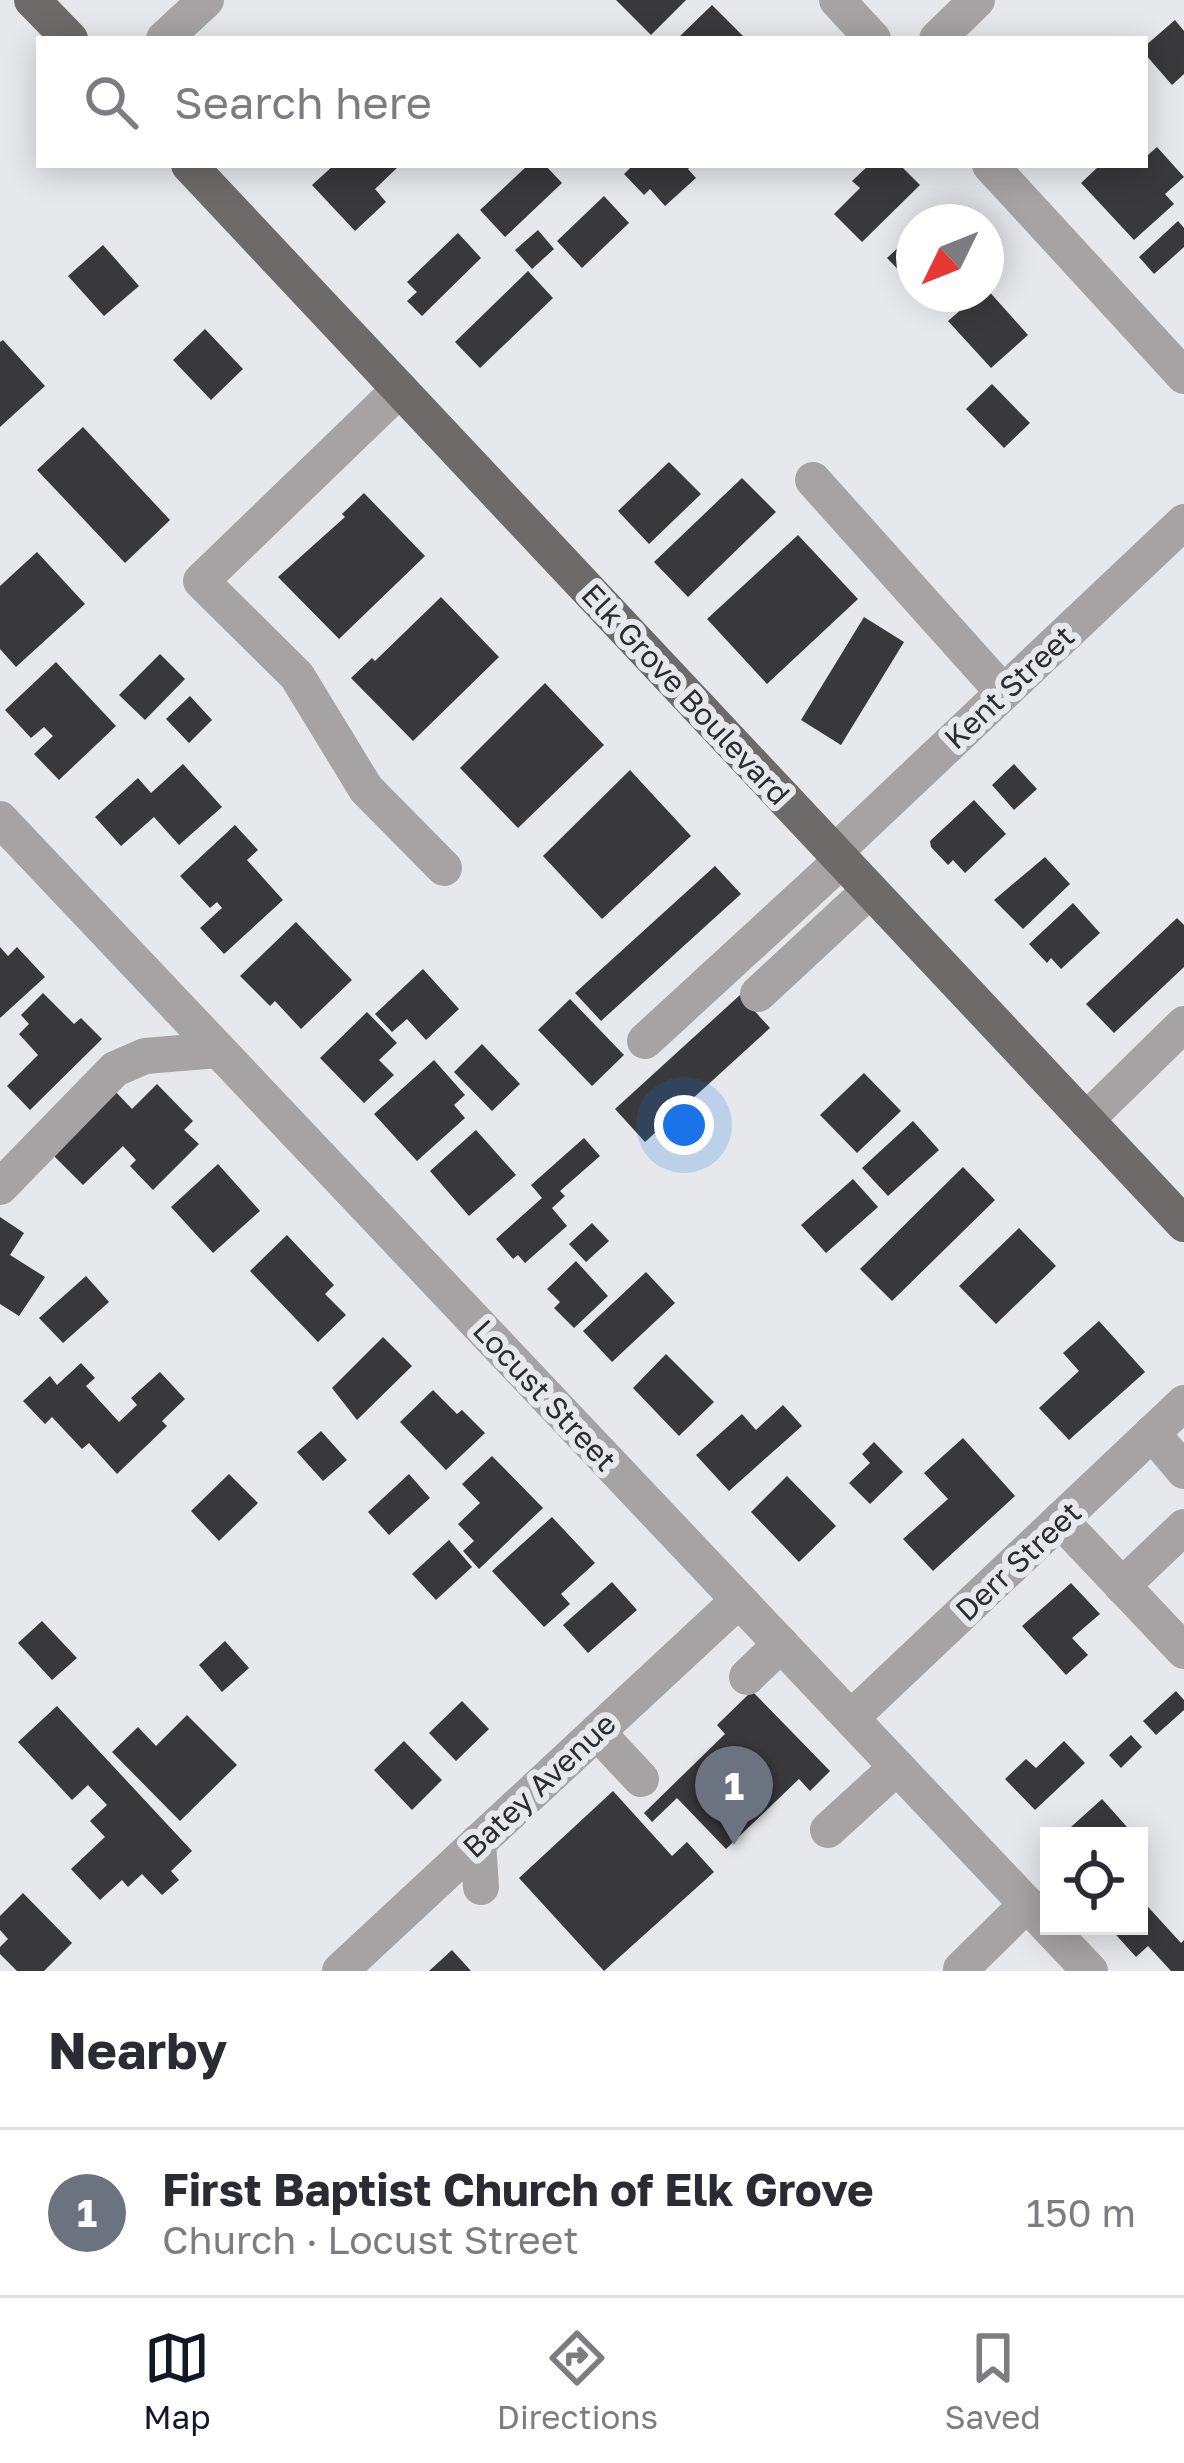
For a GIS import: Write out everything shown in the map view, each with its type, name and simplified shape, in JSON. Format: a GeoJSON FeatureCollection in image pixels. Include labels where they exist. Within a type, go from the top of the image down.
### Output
{"type":"FeatureCollection","features":[{"type":"Feature","properties":{"kind":"main road"},"geometry":{"type":"LineString","coordinates":[[32,0],[67,36]]}},
{"type":"Feature","properties":{"kind":"main road","name":"Elk Grove Boulevard"},"geometry":{"type":"LineString","coordinates":[[192,168],[1184,1224]]}},
{"type":"Feature","properties":{"kind":"street"},"geometry":{"type":"LineString","coordinates":[[167,36],[206,0]]}},
{"type":"Feature","properties":{"kind":"street"},"geometry":{"type":"LineString","coordinates":[[837,0],[871,36]]}},
{"type":"Feature","properties":{"kind":"street"},"geometry":{"type":"LineString","coordinates":[[940,36],[977,0]]}},
{"type":"Feature","properties":{"kind":"street"},"geometry":{"type":"LineString","coordinates":[[993,168],[1184,376]]}},
{"type":"Feature","properties":{"kind":"street"},"geometry":{"type":"LineString","coordinates":[[400,389],[201,581],[297,676],[366,789],[444,868]]}},
{"type":"Feature","properties":{"kind":"street"},"geometry":{"type":"LineString","coordinates":[[813,480],[1004,692]]}},
{"type":"Feature","properties":{"kind":"street","name":"Kent Street"},"geometry":{"type":"LineString","coordinates":[[645,1041],[1184,522]]}},
{"type":"Feature","properties":{"kind":"street","name":"Locust Street"},"geometry":{"type":"LineString","coordinates":[[0,819],[1090,1971]]}},
{"type":"Feature","properties":{"kind":"street"},"geometry":{"type":"LineString","coordinates":[[758,994],[870,890]]}},
{"type":"Feature","properties":{"kind":"street"},"geometry":{"type":"LineString","coordinates":[[1086,1120],[1176,1048]]}},
{"type":"Feature","properties":{"kind":"street"},"geometry":{"type":"LineString","coordinates":[[0,1186],[115,1070],[145,1056],[218,1050]]}},
{"type":"Feature","properties":{"kind":"street","name":"Derr Street"},"geometry":{"type":"LineString","coordinates":[[851,1718],[1184,1403]]}},
{"type":"Feature","properties":{"kind":"street"},"geometry":{"type":"LineString","coordinates":[[1152,1433],[1184,1471]]}},
{"type":"Feature","properties":{"kind":"street"},"geometry":{"type":"LineString","coordinates":[[1060,1520],[1184,1652]]}},
{"type":"Feature","properties":{"kind":"street"},"geometry":{"type":"LineString","coordinates":[[1122,1586],[1184,1527]]}},
{"type":"Feature","properties":{"kind":"street","name":"Batey Avenue"},"geometry":{"type":"LineString","coordinates":[[340,1971],[739,1600]]}},
{"type":"Feature","properties":{"kind":"street"},"geometry":{"type":"LineString","coordinates":[[747,1677],[781,1644]]}},
{"type":"Feature","properties":{"kind":"street"},"geometry":{"type":"LineString","coordinates":[[597,1732],[641,1779]]}},
{"type":"Feature","properties":{"kind":"street"},"geometry":{"type":"LineString","coordinates":[[828,1829],[897,1766]]}},
{"type":"Feature","properties":{"kind":"street"},"geometry":{"type":"LineString","coordinates":[[478,1842],[481,1887]]}},
{"type":"Feature","properties":{"kind":"street"},"geometry":{"type":"LineString","coordinates":[[961,1969],[1027,1904]]}},
{"type":"Feature","properties":{"kind":"building"},"geometry":{"type":"Polygon","coordinates":[[[616,0],[686,0],[651,35],[616,0]]]}},
{"type":"Feature","properties":{"kind":"building"},"geometry":{"type":"Polygon","coordinates":[[[712,5],[743,36],[680,36],[712,5]]]}},
{"type":"Feature","properties":{"kind":"building"},"geometry":{"type":"Polygon","coordinates":[[[1175,20],[1184,31],[1184,74],[1172,85],[1148,57],[1148,43],[1175,20]]]}},
{"type":"Feature","properties":{"kind":"building"},"geometry":{"type":"Polygon","coordinates":[[[1157,147],[1184,177],[1165,194],[1174,204],[1134,240],[1081,183],[1097,168],[1148,168],[1148,155],[1157,147]]]}},
{"type":"Feature","properties":{"kind":"building"},"geometry":{"type":"Polygon","coordinates":[[[331,168],[397,168],[375,189],[386,202],[355,231],[312,185],[331,168]]]}},
{"type":"Feature","properties":{"kind":"building"},"geometry":{"type":"Polygon","coordinates":[[[525,168],[548,168],[562,183],[505,237],[480,210],[525,168]]]}},
{"type":"Feature","properties":{"kind":"building"},"geometry":{"type":"Polygon","coordinates":[[[630,168],[689,168],[696,178],[665,206],[650,189],[644,195],[624,174],[630,168]]]}},
{"type":"Feature","properties":{"kind":"building"},"geometry":{"type":"Polygon","coordinates":[[[866,168],[903,168],[920,185],[862,242],[834,214],[860,188],[852,181],[866,168]]]}},
{"type":"Feature","properties":{"kind":"building"},"geometry":{"type":"Polygon","coordinates":[[[604,196],[629,223],[582,268],[557,241],[604,196]]]}},
{"type":"Feature","properties":{"kind":"building"},"geometry":{"type":"Polygon","coordinates":[[[1178,221],[1184,228],[1184,247],[1154,274],[1139,257],[1178,221]]]}},
{"type":"Feature","properties":{"kind":"building"},"geometry":{"type":"Polygon","coordinates":[[[538,230],[554,249],[532,269],[515,250],[538,230]]]}},
{"type":"Feature","properties":{"kind":"building"},"geometry":{"type":"Polygon","coordinates":[[[458,233],[481,258],[422,316],[407,301],[417,292],[407,282],[458,233]]]}},
{"type":"Feature","properties":{"kind":"building"},"geometry":{"type":"Polygon","coordinates":[[[103,245],[139,286],[104,316],[68,276],[103,245]]]}},
{"type":"Feature","properties":{"kind":"building"},"geometry":{"type":"Polygon","coordinates":[[[528,271],[553,298],[480,368],[455,342],[528,271]]]}},
{"type":"Feature","properties":{"kind":"building"},"geometry":{"type":"Polygon","coordinates":[[[1004,308],[1028,335],[991,368],[948,321],[958,312],[1004,312],[1004,308]]]}},
{"type":"Feature","properties":{"kind":"building"},"geometry":{"type":"Polygon","coordinates":[[[205,329],[243,369],[211,400],[173,360],[205,329]]]}},
{"type":"Feature","properties":{"kind":"building"},"geometry":{"type":"Polygon","coordinates":[[[0,342],[45,386],[0,427],[0,342]]]}},
{"type":"Feature","properties":{"kind":"building"},"geometry":{"type":"Polygon","coordinates":[[[992,384],[1030,423],[1004,448],[966,409],[992,384]]]}},
{"type":"Feature","properties":{"kind":"building"},"geometry":{"type":"Polygon","coordinates":[[[83,427],[170,520],[125,563],[37,470],[83,427]]]}},
{"type":"Feature","properties":{"kind":"building"},"geometry":{"type":"Polygon","coordinates":[[[669,462],[701,494],[649,544],[618,511],[669,462]]]}},
{"type":"Feature","properties":{"kind":"building"},"geometry":{"type":"Polygon","coordinates":[[[742,478],[776,512],[688,597],[654,562],[742,478]]]}},
{"type":"Feature","properties":{"kind":"building"},"geometry":{"type":"Polygon","coordinates":[[[364,493],[425,556],[339,639],[278,577],[345,517],[342,514],[364,493]]]}},
{"type":"Feature","properties":{"kind":"building"},"geometry":{"type":"Polygon","coordinates":[[[798,535],[858,599],[767,684],[707,619],[798,535]]]}},
{"type":"Feature","properties":{"kind":"building"},"geometry":{"type":"Polygon","coordinates":[[[37,552],[85,604],[16,667],[0,649],[0,586],[37,552]]]}},
{"type":"Feature","properties":{"kind":"building"},"geometry":{"type":"Polygon","coordinates":[[[441,597],[499,657],[413,741],[351,678],[441,597]]]}},
{"type":"Feature","properties":{"kind":"building"},"geometry":{"type":"Polygon","coordinates":[[[864,617],[904,642],[841,745],[801,720],[864,617]]]}},
{"type":"Feature","properties":{"kind":"building"},"geometry":{"type":"Polygon","coordinates":[[[160,654],[185,679],[145,720],[119,695],[160,654]]]}},
{"type":"Feature","properties":{"kind":"building"},"geometry":{"type":"Polygon","coordinates":[[[56,662],[116,726],[59,780],[34,754],[53,736],[44,727],[31,738],[5,710],[56,662]]]}},
{"type":"Feature","properties":{"kind":"building"},"geometry":{"type":"Polygon","coordinates":[[[545,683],[604,745],[518,828],[460,768],[545,683]]]}},
{"type":"Feature","properties":{"kind":"building"},"geometry":{"type":"Polygon","coordinates":[[[190,696],[212,720],[189,743],[166,719],[190,696]]]}},
{"type":"Feature","properties":{"kind":"building"},"geometry":{"type":"Polygon","coordinates":[[[183,764],[222,807],[179,845],[154,817],[121,846],[95,817],[138,778],[151,793],[183,764]]]}},
{"type":"Feature","properties":{"kind":"building"},"geometry":{"type":"Polygon","coordinates":[[[1014,764],[1037,789],[1014,810],[992,785],[1014,764]]]}},
{"type":"Feature","properties":{"kind":"building"},"geometry":{"type":"Polygon","coordinates":[[[630,770],[691,836],[602,919],[543,856],[630,770]]]}},
{"type":"Feature","properties":{"kind":"building"},"geometry":{"type":"Polygon","coordinates":[[[974,800],[1006,834],[965,873],[953,860],[948,865],[930,841],[974,800]]]}},
{"type":"Feature","properties":{"kind":"building"},"geometry":{"type":"Polygon","coordinates":[[[235,825],[258,850],[247,860],[283,900],[224,954],[200,928],[222,908],[217,902],[210,908],[180,876],[235,825]]]}},
{"type":"Feature","properties":{"kind":"building"},"geometry":{"type":"Polygon","coordinates":[[[1045,857],[1070,884],[1023,929],[994,900],[1045,857]]]}},
{"type":"Feature","properties":{"kind":"building"},"geometry":{"type":"Polygon","coordinates":[[[715,866],[741,894],[601,1021],[575,993],[715,866]]]}},
{"type":"Feature","properties":{"kind":"building"},"geometry":{"type":"Polygon","coordinates":[[[1073,903],[1100,933],[1061,969],[1051,958],[1047,963],[1029,944],[1073,903]]]}},
{"type":"Feature","properties":{"kind":"building"},"geometry":{"type":"Polygon","coordinates":[[[1177,918],[1184,925],[1184,967],[1114,1033],[1086,1004],[1177,918]]]}},
{"type":"Feature","properties":{"kind":"building"},"geometry":{"type":"Polygon","coordinates":[[[296,922],[352,980],[301,1029],[275,1001],[270,1006],[240,976],[296,922]]]}},
{"type":"Feature","properties":{"kind":"building"},"geometry":{"type":"Polygon","coordinates":[[[0,947],[8,956],[17,947],[45,977],[0,1018],[0,947]]]}},
{"type":"Feature","properties":{"kind":"building"},"geometry":{"type":"Polygon","coordinates":[[[423,969],[459,1009],[426,1040],[407,1019],[392,1032],[375,1014],[423,969]]]}},
{"type":"Feature","properties":{"kind":"building"},"geometry":{"type":"Polygon","coordinates":[[[43,993],[74,1024],[81,1018],[102,1039],[30,1110],[7,1086],[38,1055],[19,1034],[29,1024],[21,1015],[43,993]]]}},
{"type":"Feature","properties":{"kind":"building"},"geometry":{"type":"Polygon","coordinates":[[[740,995],[770,1028],[645,1142],[615,1109],[740,995]]]}},
{"type":"Feature","properties":{"kind":"building"},"geometry":{"type":"Polygon","coordinates":[[[570,999],[624,1055],[592,1086],[538,1030],[570,999]]]}},
{"type":"Feature","properties":{"kind":"building"},"geometry":{"type":"Polygon","coordinates":[[[367,1012],[397,1043],[379,1060],[394,1075],[364,1103],[320,1058],[367,1012]]]}},
{"type":"Feature","properties":{"kind":"building"},"geometry":{"type":"Polygon","coordinates":[[[482,1044],[520,1084],[492,1111],[454,1072],[482,1044]]]}},
{"type":"Feature","properties":{"kind":"building"},"geometry":{"type":"Polygon","coordinates":[[[434,1060],[465,1095],[454,1105],[465,1118],[417,1161],[374,1114],[434,1060]]]}},
{"type":"Feature","properties":{"kind":"building"},"geometry":{"type":"Polygon","coordinates":[[[864,1073],[901,1111],[857,1153],[820,1115],[864,1073]]]}},
{"type":"Feature","properties":{"kind":"building"},"geometry":{"type":"Polygon","coordinates":[[[157,1084],[193,1121],[184,1130],[199,1144],[153,1190],[130,1166],[136,1160],[123,1146],[83,1185],[50,1152],[114,1090],[132,1109],[157,1084]]]}},
{"type":"Feature","properties":{"kind":"building"},"geometry":{"type":"Polygon","coordinates":[[[913,1121],[939,1150],[888,1196],[862,1168],[913,1121]]]}},
{"type":"Feature","properties":{"kind":"building"},"geometry":{"type":"Polygon","coordinates":[[[476,1130],[516,1175],[469,1216],[430,1171],[476,1130]]]}},
{"type":"Feature","properties":{"kind":"building"},"geometry":{"type":"Polygon","coordinates":[[[584,1138],[600,1156],[560,1191],[565,1196],[552,1208],[567,1226],[525,1263],[518,1255],[513,1259],[496,1239],[542,1198],[531,1185],[584,1138]]]}},
{"type":"Feature","properties":{"kind":"building"},"geometry":{"type":"Polygon","coordinates":[[[218,1164],[260,1211],[213,1253],[171,1207],[218,1164]]]}},
{"type":"Feature","properties":{"kind":"building"},"geometry":{"type":"Polygon","coordinates":[[[963,1167],[995,1200],[892,1301],[860,1269],[963,1167]]]}},
{"type":"Feature","properties":{"kind":"building"},"geometry":{"type":"Polygon","coordinates":[[[853,1179],[878,1207],[826,1253],[801,1225],[853,1179]]]}},
{"type":"Feature","properties":{"kind":"building"},"geometry":{"type":"Polygon","coordinates":[[[0,1217],[24,1233],[10,1255],[45,1277],[19,1316],[0,1304],[0,1217]]]}},
{"type":"Feature","properties":{"kind":"building"},"geometry":{"type":"Polygon","coordinates":[[[592,1223],[609,1241],[586,1262],[569,1244],[592,1223]]]}},
{"type":"Feature","properties":{"kind":"building"},"geometry":{"type":"Polygon","coordinates":[[[1019,1228],[1056,1266],[996,1324],[959,1286],[1019,1228]]]}},
{"type":"Feature","properties":{"kind":"building"},"geometry":{"type":"Polygon","coordinates":[[[287,1235],[334,1285],[325,1294],[346,1315],[318,1342],[250,1271],[287,1235]]]}},
{"type":"Feature","properties":{"kind":"building"},"geometry":{"type":"Polygon","coordinates":[[[576,1261],[608,1296],[574,1328],[554,1308],[560,1302],[547,1289],[576,1261]]]}},
{"type":"Feature","properties":{"kind":"building"},"geometry":{"type":"Polygon","coordinates":[[[646,1272],[675,1303],[612,1362],[583,1331],[646,1272]]]}},
{"type":"Feature","properties":{"kind":"building"},"geometry":{"type":"Polygon","coordinates":[[[86,1276],[109,1302],[63,1343],[39,1318],[86,1276]]]}},
{"type":"Feature","properties":{"kind":"building"},"geometry":{"type":"Polygon","coordinates":[[[1099,1321],[1145,1372],[1069,1440],[1039,1408],[1079,1371],[1063,1353],[1099,1321]]]}},
{"type":"Feature","properties":{"kind":"building"},"geometry":{"type":"Polygon","coordinates":[[[383,1337],[412,1366],[357,1420],[332,1388],[383,1337]]]}},
{"type":"Feature","properties":{"kind":"building"},"geometry":{"type":"Polygon","coordinates":[[[666,1354],[714,1402],[679,1436],[633,1388],[666,1354]]]}},
{"type":"Feature","properties":{"kind":"building"},"geometry":{"type":"Polygon","coordinates":[[[81,1363],[95,1378],[86,1386],[119,1422],[137,1405],[131,1398],[160,1372],[185,1399],[162,1421],[167,1426],[117,1474],[89,1443],[82,1449],[52,1417],[45,1424],[23,1401],[50,1376],[57,1385],[81,1363]]]}},
{"type":"Feature","properties":{"kind":"building"},"geometry":{"type":"Polygon","coordinates":[[[433,1390],[485,1433],[446,1470],[400,1422],[433,1390]]]}},
{"type":"Feature","properties":{"kind":"building"},"geometry":{"type":"Polygon","coordinates":[[[783,1405],[802,1426],[729,1491],[696,1455],[742,1414],[756,1430],[783,1405]]]}},
{"type":"Feature","properties":{"kind":"building"},"geometry":{"type":"Polygon","coordinates":[[[321,1431],[347,1460],[323,1481],[297,1452],[321,1431]]]}},
{"type":"Feature","properties":{"kind":"building"},"geometry":{"type":"Polygon","coordinates":[[[963,1438],[1015,1496],[933,1571],[903,1539],[948,1499],[924,1473],[963,1438]]]}},
{"type":"Feature","properties":{"kind":"building"},"geometry":{"type":"Polygon","coordinates":[[[874,1442],[903,1472],[870,1504],[849,1483],[870,1463],[862,1454],[874,1442]]]}},
{"type":"Feature","properties":{"kind":"building"},"geometry":{"type":"Polygon","coordinates":[[[492,1456],[543,1508],[479,1569],[463,1551],[474,1541],[458,1524],[480,1503],[462,1484],[492,1456]]]}},
{"type":"Feature","properties":{"kind":"building"},"geometry":{"type":"Polygon","coordinates":[[[229,1474],[258,1503],[219,1541],[191,1511],[229,1474]]]}},
{"type":"Feature","properties":{"kind":"building"},"geometry":{"type":"Polygon","coordinates":[[[409,1474],[430,1498],[389,1535],[368,1512],[409,1474]]]}},
{"type":"Feature","properties":{"kind":"building"},"geometry":{"type":"Polygon","coordinates":[[[787,1476],[836,1526],[799,1562],[751,1512],[787,1476]]]}},
{"type":"Feature","properties":{"kind":"building"},"geometry":{"type":"Polygon","coordinates":[[[552,1517],[595,1563],[561,1594],[570,1604],[544,1627],[492,1571],[552,1517]]]}},
{"type":"Feature","properties":{"kind":"building"},"geometry":{"type":"Polygon","coordinates":[[[449,1540],[472,1567],[436,1600],[412,1574],[449,1540]]]}},
{"type":"Feature","properties":{"kind":"building"},"geometry":{"type":"Polygon","coordinates":[[[612,1582],[637,1610],[588,1653],[563,1625],[612,1582]]]}},
{"type":"Feature","properties":{"kind":"building"},"geometry":{"type":"Polygon","coordinates":[[[1071,1583],[1100,1614],[1072,1638],[1088,1655],[1066,1675],[1022,1626],[1071,1583]]]}},
{"type":"Feature","properties":{"kind":"building"},"geometry":{"type":"Polygon","coordinates":[[[42,1621],[77,1658],[52,1680],[18,1643],[42,1621]]]}},
{"type":"Feature","properties":{"kind":"building"},"geometry":{"type":"Polygon","coordinates":[[[225,1641],[249,1668],[222,1692],[199,1665],[225,1641]]]}},
{"type":"Feature","properties":{"kind":"building"},"geometry":{"type":"Polygon","coordinates":[[[752,1691],[830,1771],[810,1791],[799,1779],[726,1849],[677,1798],[652,1822],[644,1813],[725,1734],[717,1725],[752,1691]]]}},
{"type":"Feature","properties":{"kind":"building"},"geometry":{"type":"Polygon","coordinates":[[[1176,1691],[1184,1700],[1184,1710],[1156,1735],[1143,1721],[1176,1691]]]}},
{"type":"Feature","properties":{"kind":"building"},"geometry":{"type":"Polygon","coordinates":[[[462,1701],[489,1729],[456,1761],[429,1733],[462,1701]]]}},
{"type":"Feature","properties":{"kind":"building"},"geometry":{"type":"Polygon","coordinates":[[[57,1706],[192,1851],[171,1871],[179,1880],[162,1895],[142,1874],[128,1887],[122,1880],[100,1900],[71,1869],[105,1837],[90,1821],[107,1805],[88,1785],[72,1800],[18,1742],[57,1706]]]}},
{"type":"Feature","properties":{"kind":"building"},"geometry":{"type":"Polygon","coordinates":[[[187,1715],[237,1765],[180,1821],[112,1752],[138,1727],[156,1746],[187,1715]]]}},
{"type":"Feature","properties":{"kind":"building"},"geometry":{"type":"Polygon","coordinates":[[[1131,1735],[1142,1747],[1121,1768],[1109,1755],[1131,1735]]]}},
{"type":"Feature","properties":{"kind":"building"},"geometry":{"type":"Polygon","coordinates":[[[404,1741],[442,1780],[412,1810],[374,1770],[404,1741]]]}},
{"type":"Feature","properties":{"kind":"building"},"geometry":{"type":"Polygon","coordinates":[[[1064,1741],[1085,1763],[1035,1810],[1005,1779],[1026,1759],[1036,1768],[1064,1741]]]}},
{"type":"Feature","properties":{"kind":"building"},"geometry":{"type":"Polygon","coordinates":[[[613,1791],[672,1856],[687,1842],[714,1872],[604,1971],[519,1878],[613,1791]]]}},
{"type":"Feature","properties":{"kind":"building"},"geometry":{"type":"Polygon","coordinates":[[[1102,1799],[1127,1827],[1071,1827],[1102,1799]]]}},
{"type":"Feature","properties":{"kind":"building"},"geometry":{"type":"Polygon","coordinates":[[[23,1893],[72,1943],[44,1971],[17,1971],[0,1954],[8,1939],[0,1930],[0,1916],[23,1893]]]}},
{"type":"Feature","properties":{"kind":"building"},"geometry":{"type":"Polygon","coordinates":[[[1148,1907],[1181,1943],[1184,1940],[1184,1971],[1171,1971],[1148,1946],[1136,1957],[1116,1935],[1148,1935],[1148,1907]]]}},
{"type":"Feature","properties":{"kind":"building"},"geometry":{"type":"Polygon","coordinates":[[[452,1950],[471,1971],[429,1971],[452,1950]]]}},
{"type":"Feature","properties":{"kind":"place","name":"First Baptist Church of Elk Grove"},"geometry":{"type":"Point","coordinates":[734,1845]}}]}
